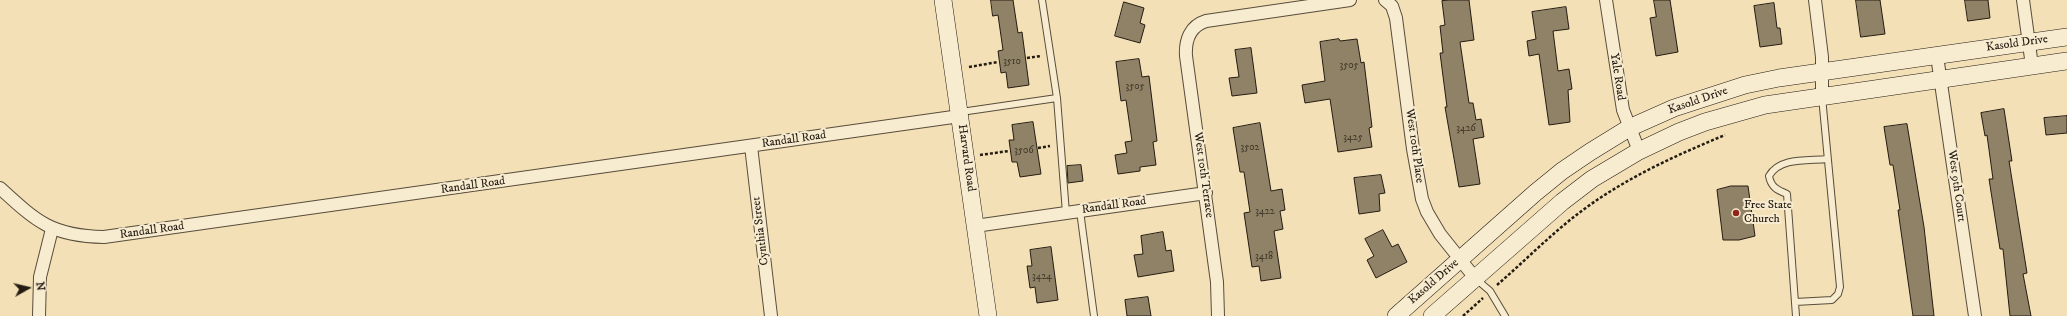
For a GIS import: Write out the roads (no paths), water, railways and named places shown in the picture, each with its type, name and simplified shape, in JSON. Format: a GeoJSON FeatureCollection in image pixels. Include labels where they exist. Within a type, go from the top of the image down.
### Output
{"type":"FeatureCollection","features":[{"type":"Feature","properties":{"kind":"main road","name":"Harvard Road"},"geometry":{"type":"LineString","coordinates":[[946,0],[953,70],[988,316]]}},
{"type":"Feature","properties":{"kind":"main road","name":"Kasold Drive"},"geometry":{"type":"LineString","coordinates":[[1396,316],[1562,171],[1629,128],[1674,108],[1745,85],[1822,72],[2067,37]]}},
{"type":"Feature","properties":{"kind":"main road","name":"Kasold Drive"},"geometry":{"type":"LineString","coordinates":[[1432,316],[1562,202],[1592,179],[1639,151],[1679,132],[1730,114],[1765,105],[2067,61]]}},
{"type":"Feature","properties":{"kind":"street","name":"West 10th Terrace"},"geometry":{"type":"LineString","coordinates":[[1218,316],[1217,282],[1186,56],[1189,34],[1197,25],[1206,21],[1350,0]]}},
{"type":"Feature","properties":{"kind":"street","name":"Yale Road"},"geometry":{"type":"LineString","coordinates":[[1606,0],[1618,87],[1629,128],[1639,151]]}},
{"type":"Feature","properties":{"kind":"street"},"geometry":{"type":"LineString","coordinates":[[1815,0],[1822,49],[1822,96]]}},
{"type":"Feature","properties":{"kind":"street"},"geometry":{"type":"LineString","coordinates":[[2023,0],[2032,66]]}},
{"type":"Feature","properties":{"kind":"street","name":"West 10th Place"},"geometry":{"type":"LineString","coordinates":[[1386,1],[1393,8],[1396,18],[1413,149],[1422,199],[1434,224],[1475,278]]}},
{"type":"Feature","properties":{"kind":"street","name":"West 9th Court"},"geometry":{"type":"LineString","coordinates":[[1937,56],[1975,316]]}},
{"type":"Feature","properties":{"kind":"street","name":"Randall Road"},"geometry":{"type":"LineString","coordinates":[[0,188],[34,219],[52,229],[67,234],[86,237],[134,234],[751,146],[960,114]]}},
{"type":"Feature","properties":{"kind":"street","name":"Cynthia Street"},"geometry":{"type":"LineString","coordinates":[[751,146],[771,316]]}},
{"type":"Feature","properties":{"kind":"street","name":"Randall Road"},"geometry":{"type":"LineString","coordinates":[[975,226],[1206,193]]}},
{"type":"Feature","properties":{"kind":"street"},"geometry":{"type":"LineString","coordinates":[[39,316],[40,277],[52,229]]}},
{"type":"Feature","properties":{"kind":"lane"},"geometry":{"type":"LineString","coordinates":[[1042,0],[1056,98],[1066,213]]}},
{"type":"Feature","properties":{"kind":"lane"},"geometry":{"type":"LineString","coordinates":[[1795,302],[1832,300],[1838,294],[1840,287],[1822,96]]}},
{"type":"Feature","properties":{"kind":"lane"},"geometry":{"type":"LineString","coordinates":[[960,114],[1056,98]]}},
{"type":"Feature","properties":{"kind":"lane"},"geometry":{"type":"LineString","coordinates":[[1796,316],[1787,194],[1777,190],[1771,183],[1769,176],[1774,168],[1781,164],[1827,159]]}},
{"type":"Feature","properties":{"kind":"lane"},"geometry":{"type":"LineString","coordinates":[[1080,211],[1094,316]]}},
{"type":"Feature","properties":{"kind":"lane"},"geometry":{"type":"LineString","coordinates":[[1475,278],[1490,292],[1505,316]]}},
{"type":"Feature","properties":{"kind":"place","name":"Free State Church"},"geometry":{"type":"Point","coordinates":[1736,213]}}]}
